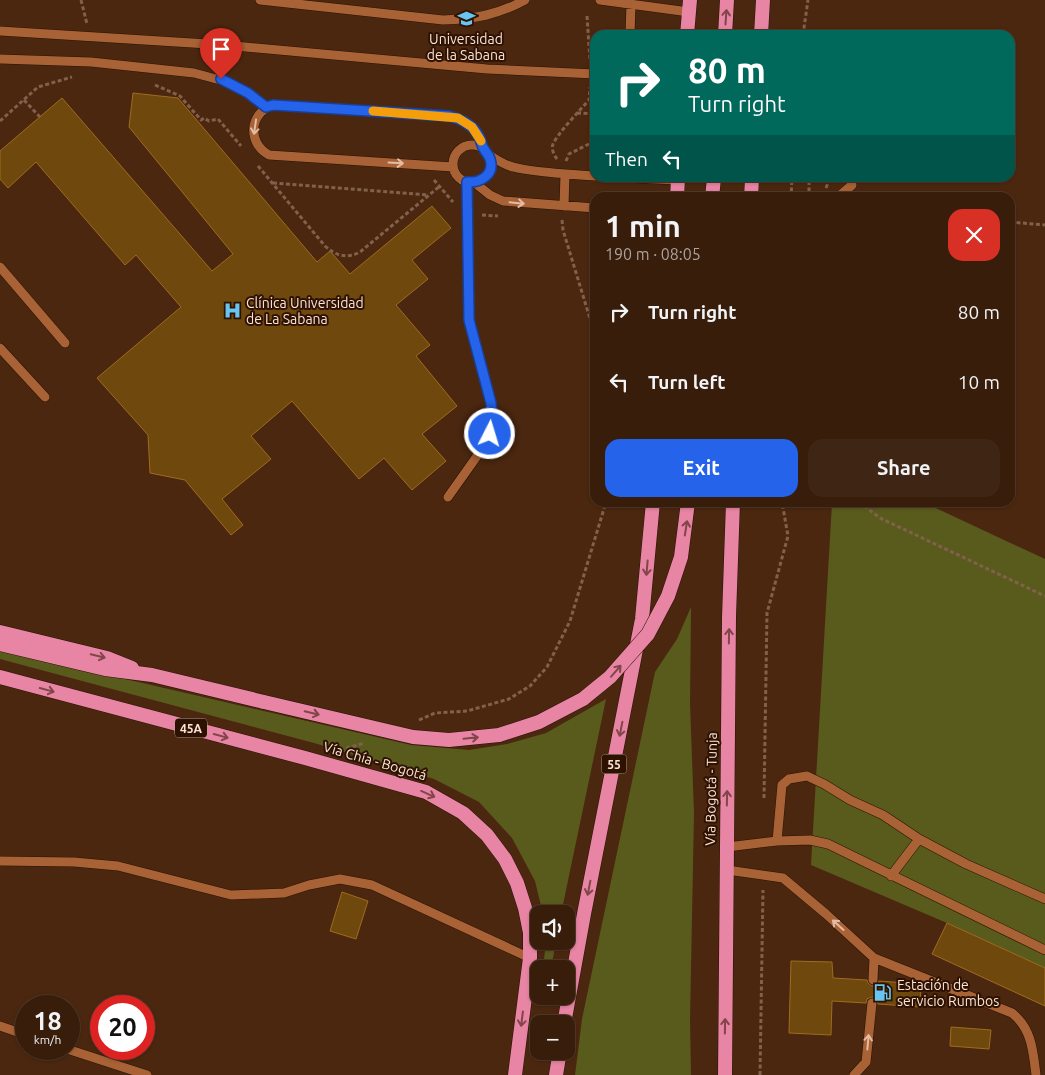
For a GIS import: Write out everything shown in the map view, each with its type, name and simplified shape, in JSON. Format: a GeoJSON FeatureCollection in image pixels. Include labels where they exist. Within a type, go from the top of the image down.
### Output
{"type":"FeatureCollection","features":[{"type":"Feature","properties":{"kind":"highway"},"geometry":{"type":"LineString","coordinates":[[725,30],[727,0]]}},
{"type":"Feature","properties":{"kind":"highway"},"geometry":{"type":"LineString","coordinates":[[761,30],[763,3]]}},
{"type":"Feature","properties":{"kind":"highway"},"geometry":{"type":"LineString","coordinates":[[688,30],[689,6]]}},
{"type":"Feature","properties":{"kind":"highway","name":"55"},"geometry":{"type":"LineString","coordinates":[[566,1015],[642,619],[653,507]]}},
{"type":"Feature","properties":{"kind":"highway"},"geometry":{"type":"LineString","coordinates":[[0,644],[105,669],[152,675],[414,737],[449,740],[499,735],[538,722],[583,699],[610,677],[648,634],[668,596],[681,558],[687,507]]}},
{"type":"Feature","properties":{"kind":"highway","name":"Vía Bogotá - Tunja"},"geometry":{"type":"LineString","coordinates":[[725,1075],[729,617],[733,507]]}},
{"type":"Feature","properties":{"kind":"highway"},"geometry":{"type":"LineString","coordinates":[[0,632],[107,658],[152,675]]}},
{"type":"Feature","properties":{"kind":"highway","name":"Vía Chía - Bogotá"},"geometry":{"type":"LineString","coordinates":[[0,678],[305,758],[426,792],[463,813],[487,835],[505,859],[517,883],[530,933],[530,958],[515,1075]]}},
{"type":"Feature","properties":{"kind":"highway"},"geometry":{"type":"LineString","coordinates":[[556,1075],[558,1060]]}},
{"type":"Feature","properties":{"kind":"lane"},"geometry":{"type":"LineString","coordinates":[[260,0],[443,20],[467,20],[508,9],[525,0]]}},
{"type":"Feature","properties":{"kind":"lane"},"geometry":{"type":"LineString","coordinates":[[600,0],[654,6],[689,6]]}},
{"type":"Feature","properties":{"kind":"lane"},"geometry":{"type":"LineString","coordinates":[[645,0],[654,6]]}},
{"type":"Feature","properties":{"kind":"lane"},"geometry":{"type":"LineString","coordinates":[[630,30],[631,3]]}},
{"type":"Feature","properties":{"kind":"lane"},"geometry":{"type":"LineString","coordinates":[[0,30],[224,46],[487,69],[590,74]]}},
{"type":"Feature","properties":{"kind":"lane"},"geometry":{"type":"LineString","coordinates":[[0,59],[91,62],[194,73],[230,83],[248,93],[266,107]]}},
{"type":"Feature","properties":{"kind":"lane"},"geometry":{"type":"LineString","coordinates":[[453,167],[269,155],[262,152],[256,145],[254,137],[255,122],[258,114],[266,107],[273,105],[458,118],[472,127],[478,134],[491,162],[487,176],[482,180],[471,183]]}},
{"type":"Feature","properties":{"kind":"lane"},"geometry":{"type":"LineString","coordinates":[[590,175],[565,170],[512,167],[470,145],[462,148],[454,159],[453,167],[455,174],[460,179],[503,201],[590,208]]}},
{"type":"Feature","properties":{"kind":"lane"},"geometry":{"type":"LineString","coordinates":[[564,206],[565,170]]}},
{"type":"Feature","properties":{"kind":"lane"},"geometry":{"type":"LineString","coordinates":[[448,498],[487,442],[492,424],[491,403],[469,320],[471,183]]}},
{"type":"Feature","properties":{"kind":"lane"},"geometry":{"type":"LineString","coordinates":[[844,192],[852,185]]}},
{"type":"Feature","properties":{"kind":"lane"},"geometry":{"type":"LineString","coordinates":[[0,267],[65,342]]}},
{"type":"Feature","properties":{"kind":"lane"},"geometry":{"type":"LineString","coordinates":[[0,348],[45,397]]}},
{"type":"Feature","properties":{"kind":"lane"},"geometry":{"type":"LineString","coordinates":[[777,841],[782,785],[789,779],[807,776],[850,800],[883,815],[919,840],[966,864],[1045,899]]}},
{"type":"Feature","properties":{"kind":"lane"},"geometry":{"type":"LineString","coordinates":[[727,847],[777,841],[810,840],[828,844],[1045,950]]}},
{"type":"Feature","properties":{"kind":"lane"},"geometry":{"type":"LineString","coordinates":[[892,876],[919,840]]}},
{"type":"Feature","properties":{"kind":"lane"},"geometry":{"type":"LineString","coordinates":[[0,861],[74,862],[118,866],[231,895],[284,893],[309,885],[340,879],[372,885],[530,958]]}},
{"type":"Feature","properties":{"kind":"lane"},"geometry":{"type":"LineString","coordinates":[[727,870],[783,878],[874,958],[1012,1013],[1029,1033],[1036,1075]]}},
{"type":"Feature","properties":{"kind":"lane"},"geometry":{"type":"LineString","coordinates":[[873,980],[874,958]]}},
{"type":"Feature","properties":{"kind":"lane"},"geometry":{"type":"LineString","coordinates":[[854,1075],[866,1062],[872,1003]]}},
{"type":"Feature","properties":{"kind":"lane"},"geometry":{"type":"LineString","coordinates":[[0,1026],[15,1031]]}},
{"type":"Feature","properties":{"kind":"lane"},"geometry":{"type":"LineString","coordinates":[[80,1053],[147,1075]]}},
{"type":"Feature","properties":{"kind":"path"},"geometry":{"type":"LineString","coordinates":[[804,30],[808,0]]}},
{"type":"Feature","properties":{"kind":"path"},"geometry":{"type":"LineString","coordinates":[[0,121],[38,87],[73,77]]}},
{"type":"Feature","properties":{"kind":"path"},"geometry":{"type":"LineString","coordinates":[[149,84],[162,87],[180,96],[201,120],[204,118],[209,122],[218,119],[242,147]]}},
{"type":"Feature","properties":{"kind":"path"},"geometry":{"type":"LineString","coordinates":[[24,100],[40,117]]}},
{"type":"Feature","properties":{"kind":"path"},"geometry":{"type":"LineString","coordinates":[[565,170],[552,151],[553,144],[576,113],[589,100]]}},
{"type":"Feature","properties":{"kind":"path"},"geometry":{"type":"LineString","coordinates":[[576,113],[590,114]]}},
{"type":"Feature","properties":{"kind":"path"},"geometry":{"type":"LineString","coordinates":[[568,155],[590,144]]}},
{"type":"Feature","properties":{"kind":"path"},"geometry":{"type":"LineString","coordinates":[[254,161],[325,246],[340,256],[349,256],[360,252],[440,186]]}},
{"type":"Feature","properties":{"kind":"path"},"geometry":{"type":"LineString","coordinates":[[272,182],[429,195]]}},
{"type":"Feature","properties":{"kind":"path"},"geometry":{"type":"LineString","coordinates":[[564,206],[563,230],[590,319]]}},
{"type":"Feature","properties":{"kind":"path"},"geometry":{"type":"LineString","coordinates":[[1015,222],[1045,225]]}},
{"type":"Feature","properties":{"kind":"path"},"geometry":{"type":"LineString","coordinates":[[414,722],[434,714],[467,711],[509,699],[536,680],[547,667],[570,621],[604,507]]}},
{"type":"Feature","properties":{"kind":"path"},"geometry":{"type":"LineString","coordinates":[[866,507],[880,518],[1045,596]]}},
{"type":"Feature","properties":{"kind":"path"},"geometry":{"type":"LineString","coordinates":[[336,751],[370,741]]}},
{"type":"Feature","properties":{"kind":"shaded area"},"geometry":{"type":"Polygon","coordinates":[[[832,507],[934,507],[1045,559],[1045,968],[947,923],[811,865],[832,507]]]}},
{"type":"Feature","properties":{"kind":"shaded area"},"geometry":{"type":"Polygon","coordinates":[[[691,607],[690,704],[694,813],[690,1020],[691,1075],[575,1075],[582,1019],[655,672],[677,639],[691,607]]]}},
{"type":"Feature","properties":{"kind":"shaded area"},"geometry":{"type":"Polygon","coordinates":[[[0,650],[411,745],[469,750],[507,744],[546,733],[606,699],[563,905],[541,905],[535,881],[512,838],[479,802],[434,779],[314,743],[0,659],[0,650]]]}},
{"type":"Feature","properties":{"kind":"shaded area"},"geometry":{"type":"Polygon","coordinates":[[[545,950],[554,950],[553,960],[544,960],[545,950]]]}},
{"type":"Feature","properties":{"kind":"building"},"geometry":{"type":"Polygon","coordinates":[[[133,93],[178,98],[317,262],[330,251],[350,274],[432,206],[451,228],[412,260],[428,279],[396,305],[430,345],[416,356],[457,406],[422,434],[446,461],[412,490],[384,458],[359,479],[292,401],[251,436],[271,459],[222,499],[243,525],[231,535],[185,480],[150,473],[148,435],[97,378],[181,307],[136,255],[125,265],[36,162],[8,188],[0,179],[0,151],[62,98],[212,271],[233,254],[129,127],[133,93]]]}},
{"type":"Feature","properties":{"kind":"building"},"geometry":{"type":"Polygon","coordinates":[[[342,892],[368,901],[356,939],[330,931],[342,892]]]}},
{"type":"Feature","properties":{"kind":"building"},"geometry":{"type":"Polygon","coordinates":[[[947,923],[1045,968],[1045,1006],[932,954],[947,923]]]}},
{"type":"Feature","properties":{"kind":"building"},"geometry":{"type":"Polygon","coordinates":[[[791,961],[832,962],[833,978],[867,980],[872,986],[876,985],[879,981],[921,984],[920,1007],[878,1004],[876,998],[872,997],[867,999],[866,1003],[832,1001],[831,1035],[789,1033],[791,961]]]}},
{"type":"Feature","properties":{"kind":"building"},"geometry":{"type":"Polygon","coordinates":[[[951,1027],[991,1030],[989,1049],[950,1046],[951,1027]]]}},
{"type":"Feature","properties":{"kind":"slow traffic"},"geometry":{"type":"LineString","coordinates":[[373,111],[458,118],[472,127],[481,141]]}},
{"type":"Feature","properties":{"kind":"place","name":"Universidad de la Sabana"},"geometry":{"type":"Point","coordinates":[466,19]}},
{"type":"Feature","properties":{"kind":"place","name":"Clínica Universidad de La Sabana"},"geometry":{"type":"Point","coordinates":[232,311]}},
{"type":"Feature","properties":{"kind":"place","name":"Estación de servicio Rumbos"},"geometry":{"type":"Point","coordinates":[883,993]}},
{"type":"Feature","properties":{"kind":"route"},"geometry":{"type":"LineString","coordinates":[[221,79],[240,87],[266,107],[273,105],[449,116],[466,122],[478,134],[491,162],[487,176],[475,183],[467,182],[468,309],[469,320],[491,403],[492,424],[490,434]]}}]}
